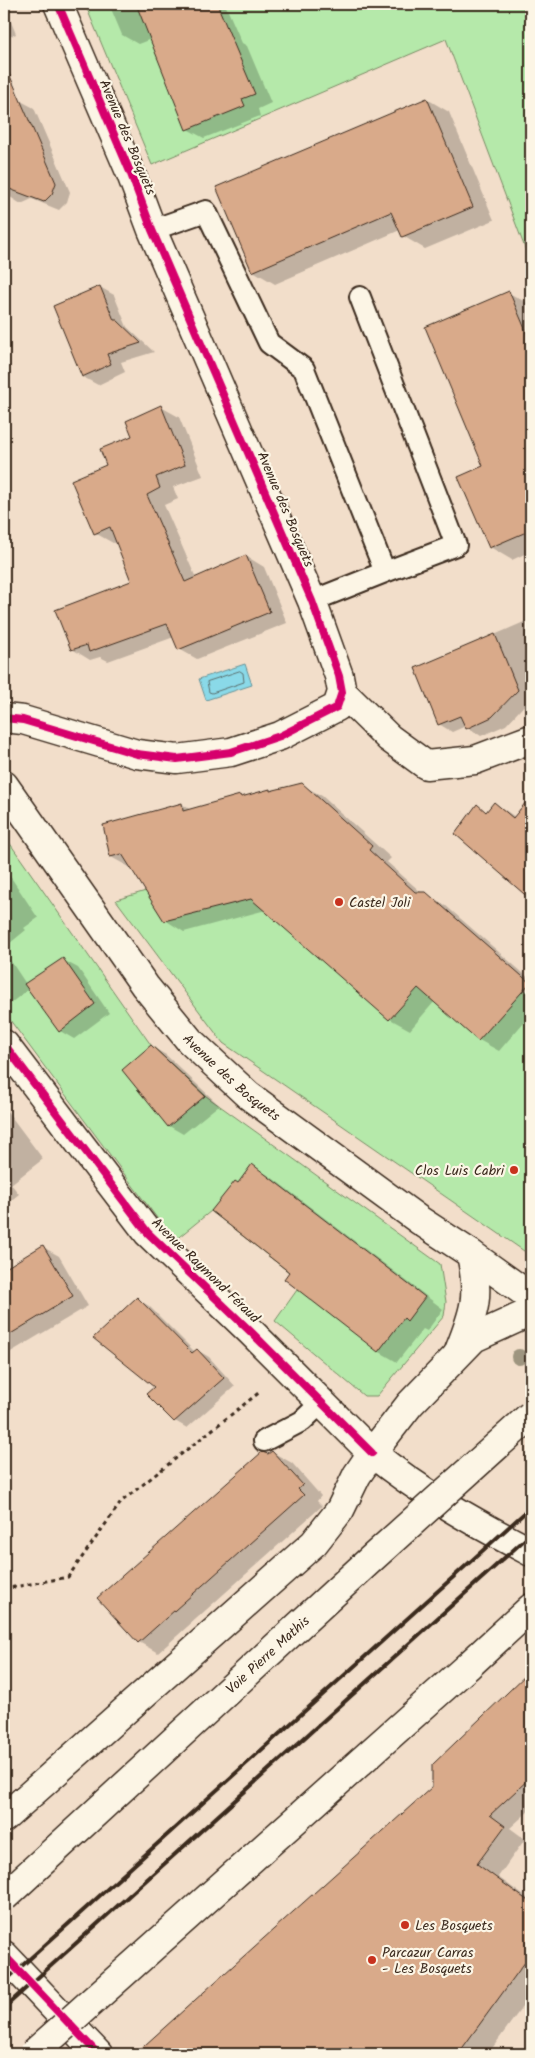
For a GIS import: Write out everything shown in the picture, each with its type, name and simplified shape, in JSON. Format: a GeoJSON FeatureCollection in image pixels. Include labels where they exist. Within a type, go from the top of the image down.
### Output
{"type":"FeatureCollection","features":[{"type":"Feature","properties":{"kind":"main road","name":"Avenue des Bosquets"},"geometry":{"type":"LineString","coordinates":[[58,4],[131,174],[152,230],[312,601],[339,676],[342,692]]}},
{"type":"Feature","properties":{"kind":"main road"},"geometry":{"type":"LineString","coordinates":[[4,718],[23,720],[137,754],[177,759],[231,752],[280,736],[337,707],[342,692],[389,738],[426,765],[475,760],[528,740]]}},
{"type":"Feature","properties":{"kind":"main road","name":"Avenue des Bosquets"},"geometry":{"type":"LineString","coordinates":[[4,785],[144,986],[190,1041],[248,1095],[419,1220],[531,1297]]}},
{"type":"Feature","properties":{"kind":"main road","name":"Avenue Raymond Féraud"},"geometry":{"type":"LineString","coordinates":[[4,1044],[148,1234],[250,1331],[320,1403],[401,1477],[431,1498],[531,1552]]}},
{"type":"Feature","properties":{"kind":"main road"},"geometry":{"type":"LineString","coordinates":[[458,1354],[473,1316],[476,1294],[475,1272],[471,1254]]}},
{"type":"Feature","properties":{"kind":"main road"},"geometry":{"type":"LineString","coordinates":[[4,1818],[314,1543],[340,1510],[357,1475],[372,1452],[410,1404],[474,1338],[531,1312]]}},
{"type":"Feature","properties":{"kind":"main road","name":"Voie Pierre Mathis"},"geometry":{"type":"LineString","coordinates":[[4,1897],[369,1561],[531,1415]]}},
{"type":"Feature","properties":{"kind":"main road"},"geometry":{"type":"LineString","coordinates":[[33,2054],[531,1608]]}},
{"type":"Feature","properties":{"kind":"main road"},"geometry":{"type":"LineString","coordinates":[[4,1955],[98,2054]]}},
{"type":"Feature","properties":{"kind":"lane"},"geometry":{"type":"LineString","coordinates":[[152,230],[206,211],[269,343],[304,369],[385,572]]}},
{"type":"Feature","properties":{"kind":"lane"},"geometry":{"type":"LineString","coordinates":[[312,601],[456,545],[360,297]]}},
{"type":"Feature","properties":{"kind":"lane"},"geometry":{"type":"LineString","coordinates":[[264,1440],[302,1421],[320,1403]]}},
{"type":"Feature","properties":{"kind":"path"},"geometry":{"type":"LineString","coordinates":[[4,1589],[68,1577],[122,1501],[287,1370]]}},
{"type":"Feature","properties":{"kind":"green space"},"geometry":{"type":"Polygon","coordinates":[[[85,4],[531,4],[531,264],[446,39],[152,165],[85,4]]]}},
{"type":"Feature","properties":{"kind":"green space"},"geometry":{"type":"Polygon","coordinates":[[[4,835],[151,1045],[206,1096],[440,1264],[446,1302],[444,1316],[377,1396],[364,1396],[275,1321],[297,1290],[289,1272],[211,1211],[174,1241],[4,1012],[4,835]]]}},
{"type":"Feature","properties":{"kind":"green space"},"geometry":{"type":"Polygon","coordinates":[[[285,849],[531,994],[531,1252],[524,1251],[223,1043],[116,900],[285,849]]]}},
{"type":"Feature","properties":{"kind":"water"},"geometry":{"type":"Polygon","coordinates":[[[245,664],[252,685],[206,700],[199,679],[245,664]]]}},
{"type":"Feature","properties":{"kind":"building"},"geometry":{"type":"Polygon","coordinates":[[[136,4],[217,4],[255,94],[242,99],[245,106],[186,130],[136,4]]]}},
{"type":"Feature","properties":{"kind":"building"},"geometry":{"type":"Polygon","coordinates":[[[4,62],[56,183],[52,194],[44,202],[4,187],[4,62]]]}},
{"type":"Feature","properties":{"kind":"building"},"geometry":{"type":"Polygon","coordinates":[[[427,98],[473,207],[402,237],[391,212],[252,272],[216,187],[427,98]]]}},
{"type":"Feature","properties":{"kind":"building"},"geometry":{"type":"Polygon","coordinates":[[[100,286],[114,320],[117,320],[141,343],[107,354],[111,364],[82,377],[53,306],[100,286]]]}},
{"type":"Feature","properties":{"kind":"building"},"geometry":{"type":"Polygon","coordinates":[[[509,291],[531,343],[531,530],[489,548],[458,477],[483,466],[425,327],[509,291]]]}},
{"type":"Feature","properties":{"kind":"building"},"geometry":{"type":"Polygon","coordinates":[[[161,405],[185,465],[156,477],[160,488],[147,495],[185,582],[246,555],[270,612],[178,650],[167,624],[89,652],[87,645],[71,650],[55,610],[131,581],[110,527],[94,534],[71,480],[106,465],[100,449],[132,436],[126,421],[161,405]]]}},
{"type":"Feature","properties":{"kind":"building"},"geometry":{"type":"Polygon","coordinates":[[[495,634],[518,690],[492,717],[466,729],[460,716],[438,725],[415,668],[495,634]]]}},
{"type":"Feature","properties":{"kind":"building","name":"Castel Joli"},"geometry":{"type":"Polygon","coordinates":[[[302,783],[372,846],[369,850],[415,892],[426,892],[530,983],[478,1041],[418,988],[389,1020],[251,899],[164,921],[122,854],[110,857],[103,825],[182,803],[183,811],[240,795],[241,797],[302,783]]]}},
{"type":"Feature","properties":{"kind":"building"},"geometry":{"type":"Polygon","coordinates":[[[531,796],[531,900],[455,834],[477,804],[486,812],[494,802],[513,818],[531,796]]]}},
{"type":"Feature","properties":{"kind":"building"},"geometry":{"type":"Polygon","coordinates":[[[63,958],[95,1004],[59,1032],[24,984],[63,958]]]}},
{"type":"Feature","properties":{"kind":"building"},"geometry":{"type":"Polygon","coordinates":[[[151,1045],[205,1096],[168,1127],[122,1070],[151,1045]]]}},
{"type":"Feature","properties":{"kind":"building"},"geometry":{"type":"Polygon","coordinates":[[[252,1164],[425,1297],[407,1321],[404,1318],[378,1352],[284,1279],[289,1272],[211,1211],[235,1181],[238,1183],[252,1164]]]}},
{"type":"Feature","properties":{"kind":"building"},"geometry":{"type":"Polygon","coordinates":[[[43,1245],[73,1296],[4,1338],[4,1269],[43,1245]]]}},
{"type":"Feature","properties":{"kind":"building"},"geometry":{"type":"Polygon","coordinates":[[[137,1297],[192,1353],[197,1349],[224,1378],[174,1422],[146,1394],[154,1387],[93,1338],[137,1297]]]}},
{"type":"Feature","properties":{"kind":"building"},"geometry":{"type":"Polygon","coordinates":[[[272,1451],[303,1485],[298,1489],[304,1495],[138,1643],[97,1598],[262,1452],[268,1454],[272,1451]]]}},
{"type":"Feature","properties":{"kind":"building","name":"Les Bosquets"},"geometry":{"type":"Polygon","coordinates":[[[531,1670],[531,1777],[490,1815],[505,1826],[477,1864],[531,1903],[531,1954],[458,2054],[135,2054],[432,1787],[432,1765],[531,1670]]]}},
{"type":"Feature","properties":{"kind":"railway"},"geometry":{"type":"LineString","coordinates":[[4,1982],[531,1507]]}},
{"type":"Feature","properties":{"kind":"railway"},"geometry":{"type":"LineString","coordinates":[[4,2008],[531,1534]]}},
{"type":"Feature","properties":{"kind":"cycle path"},"geometry":{"type":"LineString","coordinates":[[4,718],[23,720],[137,754],[177,759],[231,752],[280,736],[337,707],[342,692],[339,676],[312,601],[152,230],[131,174],[58,4]]}},
{"type":"Feature","properties":{"kind":"cycle path"},"geometry":{"type":"LineString","coordinates":[[4,1044],[148,1233],[250,1331],[372,1453]]}},
{"type":"Feature","properties":{"kind":"cycle path"},"geometry":{"type":"LineString","coordinates":[[4,1955],[98,2054]]}},
{"type":"Feature","properties":{"kind":"place","name":"Castel Joli"},"geometry":{"type":"Point","coordinates":[339,902]}},
{"type":"Feature","properties":{"kind":"place","name":"Clos Luis Cabri"},"geometry":{"type":"Point","coordinates":[514,1170]}},
{"type":"Feature","properties":{"kind":"place","name":"Les Bosquets"},"geometry":{"type":"Point","coordinates":[405,1925]}},
{"type":"Feature","properties":{"kind":"place","name":"Parcazur Carras - Les Bosquets"},"geometry":{"type":"Point","coordinates":[372,1960]}}]}
